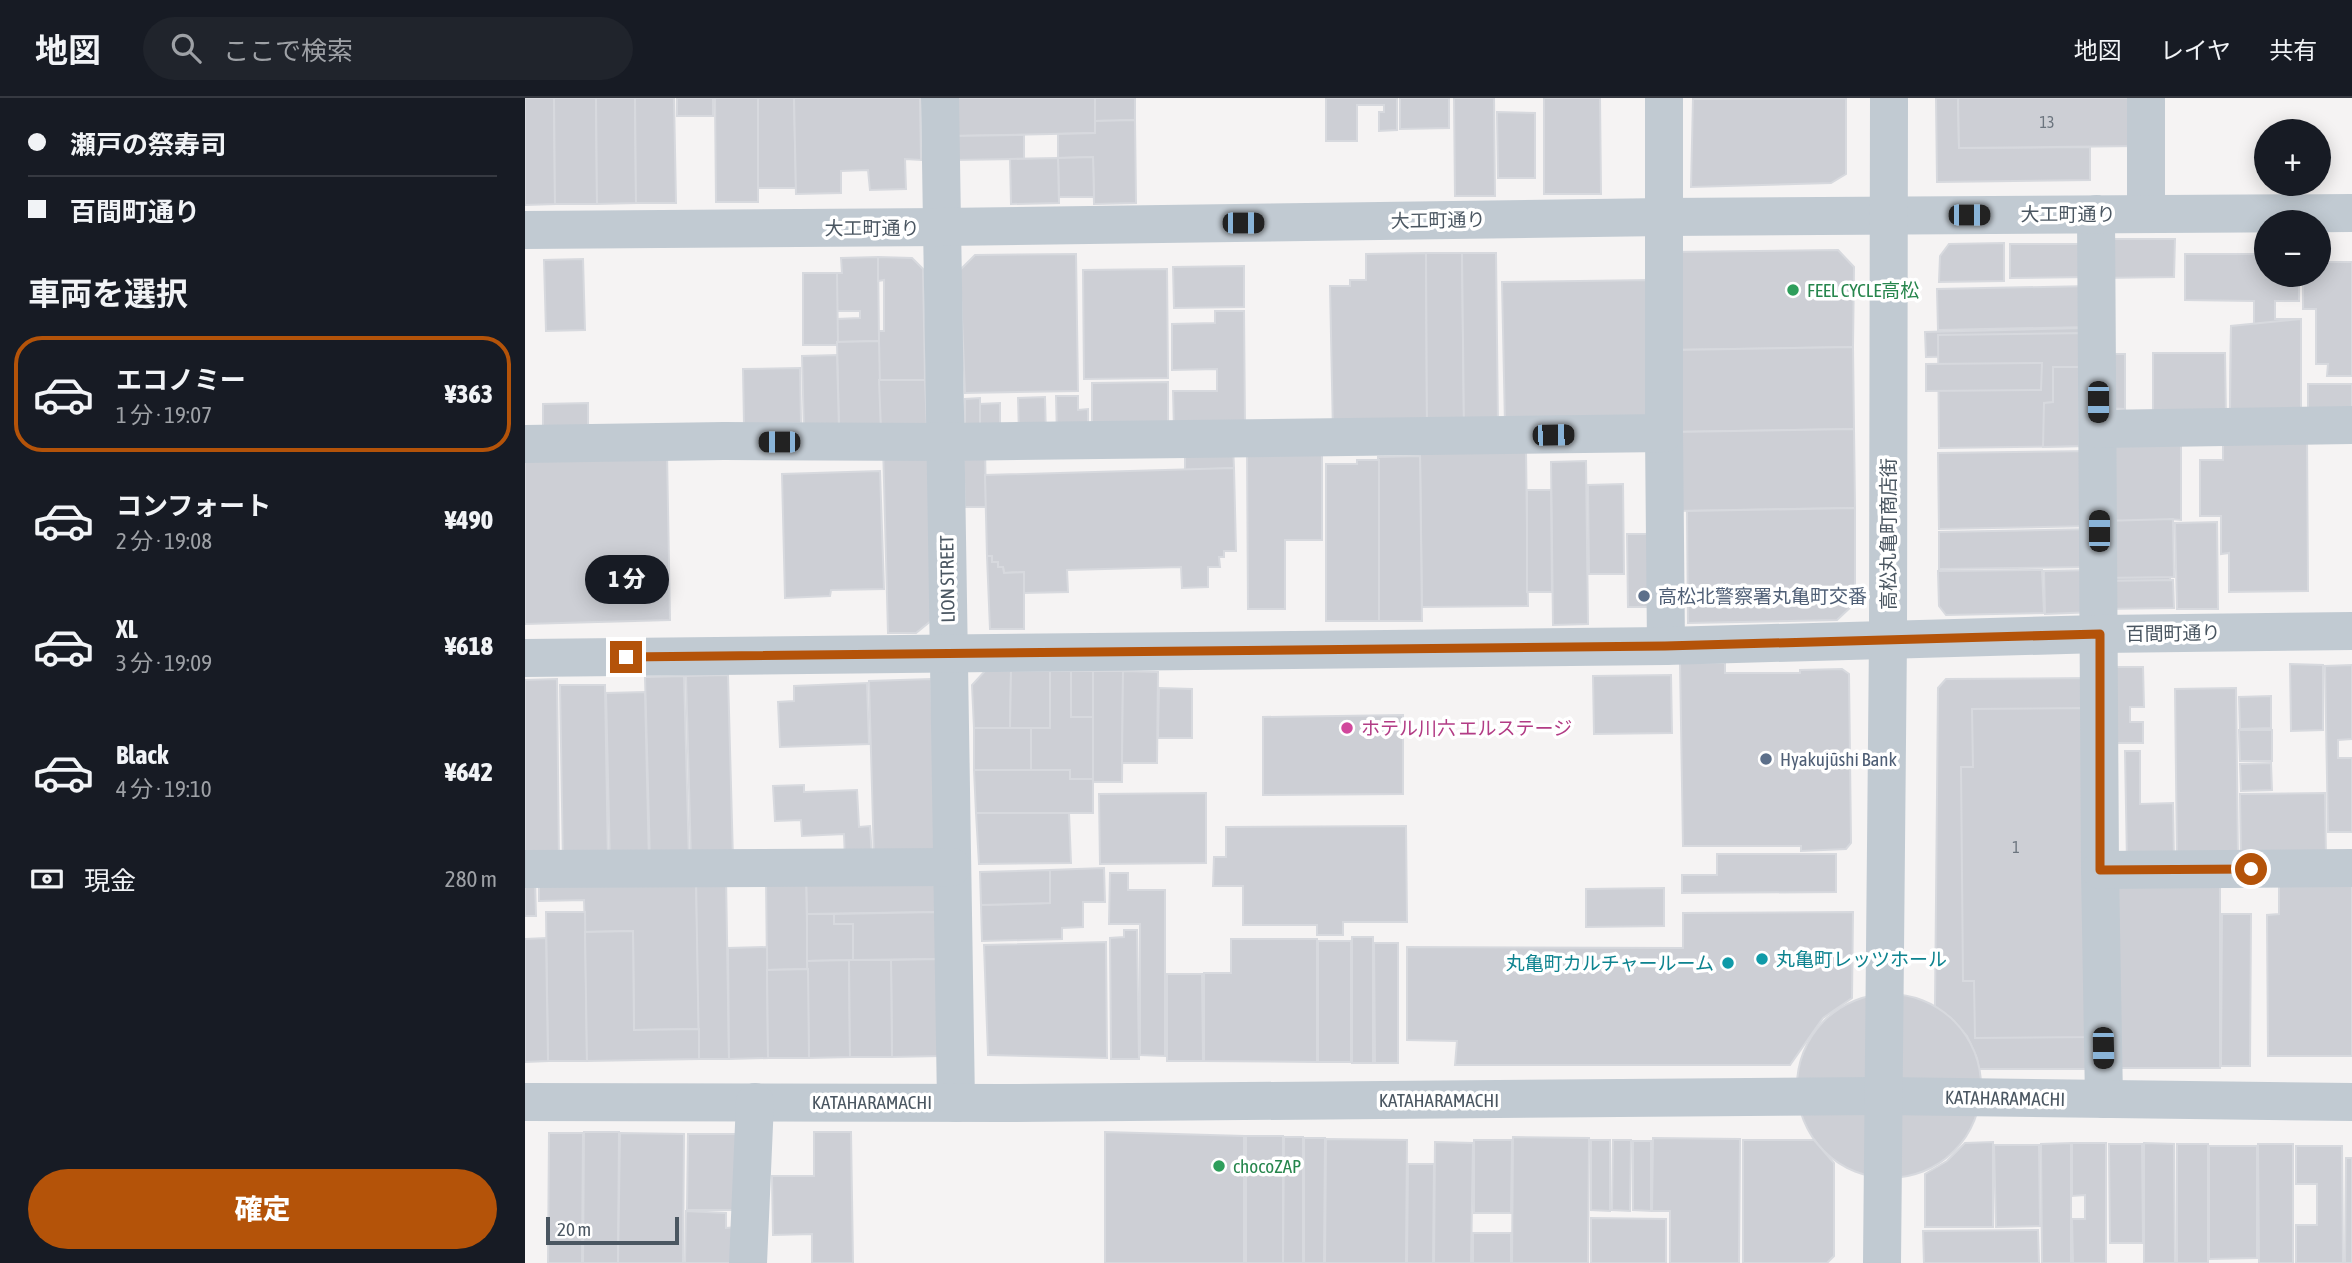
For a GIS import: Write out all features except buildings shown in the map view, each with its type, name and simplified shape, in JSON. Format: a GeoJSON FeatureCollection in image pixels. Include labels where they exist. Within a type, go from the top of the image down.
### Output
{"type":"FeatureCollection","features":[{"type":"Feature","properties":{"kind":"street","name":"LION STREET"},"geometry":{"type":"LineString","coordinates":[[940,98],[956,1103]]}},
{"type":"Feature","properties":{"kind":"street"},"geometry":{"type":"LineString","coordinates":[[1664,98],[1665,646]]}},
{"type":"Feature","properties":{"kind":"street","name":"高松丸亀町商店街"},"geometry":{"type":"LineString","coordinates":[[1882,1263],[1888,638],[1889,98]]}},
{"type":"Feature","properties":{"kind":"street"},"geometry":{"type":"LineString","coordinates":[[2146,98],[2146,214]]}},
{"type":"Feature","properties":{"kind":"street","name":"大工町通り"},"geometry":{"type":"LineString","coordinates":[[525,230],[942,228],[1664,217],[2352,213]]}},
{"type":"Feature","properties":{"kind":"street"},"geometry":{"type":"LineString","coordinates":[[2096,214],[2104,1099]]}},
{"type":"Feature","properties":{"kind":"street"},"geometry":{"type":"LineString","coordinates":[[2098,429],[2352,425]]}},
{"type":"Feature","properties":{"kind":"street"},"geometry":{"type":"LineString","coordinates":[[525,444],[1664,433]]}},
{"type":"Feature","properties":{"kind":"street","name":"百間町通り"},"geometry":{"type":"LineString","coordinates":[[525,658],[1665,646],[1888,638],[2352,631]]}},
{"type":"Feature","properties":{"kind":"street"},"geometry":{"type":"LineString","coordinates":[[525,869],[952,867]]}},
{"type":"Feature","properties":{"kind":"street"},"geometry":{"type":"LineString","coordinates":[[2100,870],[2352,868]]}},
{"type":"Feature","properties":{"kind":"street","name":"KATAHARAMACHI"},"geometry":{"type":"LineString","coordinates":[[525,1101],[956,1103],[1882,1096],[2352,1102]]}},
{"type":"Feature","properties":{"kind":"street"},"geometry":{"type":"LineString","coordinates":[[748,1263],[755,1102]]}},
{"type":"Feature","properties":{"kind":"place","name":"FEEL CYCLE高松"},"geometry":{"type":"Point","coordinates":[1793,290]}},
{"type":"Feature","properties":{"kind":"place","name":"高松北警察署丸亀町交番"},"geometry":{"type":"Point","coordinates":[1644,596]}},
{"type":"Feature","properties":{"kind":"place","name":"ホテル川六 エルステージ"},"geometry":{"type":"Point","coordinates":[1347,728]}},
{"type":"Feature","properties":{"kind":"place","name":"Hyakujūshi Bank"},"geometry":{"type":"Point","coordinates":[1766,759]}},
{"type":"Feature","properties":{"kind":"place","name":"丸亀町レッツホール"},"geometry":{"type":"Point","coordinates":[1762,959]}},
{"type":"Feature","properties":{"kind":"place","name":"丸亀町カルチャールーム"},"geometry":{"type":"Point","coordinates":[1728,963]}},
{"type":"Feature","properties":{"kind":"place","name":"chocoZAP"},"geometry":{"type":"Point","coordinates":[1219,1166]}},
{"type":"Feature","properties":{"kind":"route"},"geometry":{"type":"LineString","coordinates":[[626,657],[1665,646],[2100,634],[2100,870],[2251,869]]}}]}
